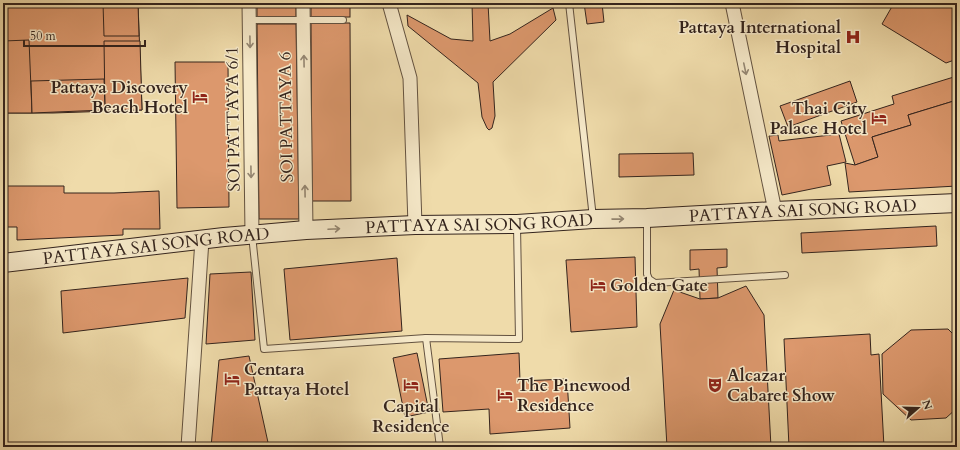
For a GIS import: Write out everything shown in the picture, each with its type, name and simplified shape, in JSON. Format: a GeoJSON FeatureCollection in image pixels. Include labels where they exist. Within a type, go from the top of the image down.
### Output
{"type":"FeatureCollection","features":[{"type":"Feature","properties":{"kind":"main road","name":"PATTAYA SAI SONG ROAD"},"geometry":{"type":"LineString","coordinates":[[3,263],[252,234],[306,230],[415,225],[516,224],[593,219],[647,218],[957,203]]}},
{"type":"Feature","properties":{"kind":"street","name":"SOI PATTAYA 6/1"},"geometry":{"type":"LineString","coordinates":[[249,3],[252,234]]}},
{"type":"Feature","properties":{"kind":"street","name":"SOI PATTAYA 6"},"geometry":{"type":"LineString","coordinates":[[303,3],[306,230]]}},
{"type":"Feature","properties":{"kind":"street"},"geometry":{"type":"LineString","coordinates":[[389,3],[410,78],[415,225]]}},
{"type":"Feature","properties":{"kind":"street"},"geometry":{"type":"LineString","coordinates":[[732,3],[774,211]]}},
{"type":"Feature","properties":{"kind":"street"},"geometry":{"type":"LineString","coordinates":[[188,447],[202,240]]}},
{"type":"Feature","properties":{"kind":"lane"},"geometry":{"type":"LineString","coordinates":[[569,3],[593,219]]}},
{"type":"Feature","properties":{"kind":"lane"},"geometry":{"type":"LineString","coordinates":[[250,20],[343,20]]}},
{"type":"Feature","properties":{"kind":"lane"},"geometry":{"type":"LineString","coordinates":[[647,218],[647,274],[649,279],[655,283],[785,275]]}},
{"type":"Feature","properties":{"kind":"lane"},"geometry":{"type":"LineString","coordinates":[[252,234],[264,349],[426,338],[519,339],[516,224]]}},
{"type":"Feature","properties":{"kind":"lane"},"geometry":{"type":"LineString","coordinates":[[426,338],[440,447]]}},
{"type":"Feature","properties":{"kind":"building"},"geometry":{"type":"Polygon","coordinates":[[[3,3],[28,3],[29,34],[3,34],[3,3]]]}},
{"type":"Feature","properties":{"kind":"building"},"geometry":{"type":"Polygon","coordinates":[[[3,3],[138,3],[142,110],[3,113],[3,3]]]}},
{"type":"Feature","properties":{"kind":"building"},"geometry":{"type":"Polygon","coordinates":[[[103,3],[138,3],[139,36],[104,36],[103,3]]]}},
{"type":"Feature","properties":{"kind":"building"},"geometry":{"type":"Polygon","coordinates":[[[257,3],[296,3],[296,17],[257,17],[257,3]]]}},
{"type":"Feature","properties":{"kind":"building"},"geometry":{"type":"Polygon","coordinates":[[[311,3],[350,3],[350,17],[311,17],[311,3]]]}},
{"type":"Feature","properties":{"kind":"building"},"geometry":{"type":"Polygon","coordinates":[[[472,3],[488,3],[490,41],[510,34],[553,8],[556,20],[493,82],[495,116],[492,128],[489,130],[482,117],[478,83],[408,26],[407,15],[451,39],[473,41],[472,3]]]}},
{"type":"Feature","properties":{"kind":"building"},"geometry":{"type":"Polygon","coordinates":[[[584,3],[602,3],[604,22],[587,24],[584,3]]]}},
{"type":"Feature","properties":{"kind":"building"},"geometry":{"type":"Polygon","coordinates":[[[894,3],[951,3],[957,26],[957,59],[946,63],[882,24],[894,3]]]}},
{"type":"Feature","properties":{"kind":"building"},"geometry":{"type":"Polygon","coordinates":[[[951,3],[957,3],[957,26],[951,3]]]}},
{"type":"Feature","properties":{"kind":"building"},"geometry":{"type":"Polygon","coordinates":[[[311,23],[350,23],[351,201],[312,201],[311,23]]]}},
{"type":"Feature","properties":{"kind":"building"},"geometry":{"type":"Polygon","coordinates":[[[257,24],[296,24],[299,219],[259,219],[257,24]]]}},
{"type":"Feature","properties":{"kind":"building"},"geometry":{"type":"Polygon","coordinates":[[[29,40],[32,113],[3,113],[3,41],[29,40]]]}},
{"type":"Feature","properties":{"kind":"building"},"geometry":{"type":"Polygon","coordinates":[[[104,41],[140,41],[142,110],[105,110],[104,41]]]}},
{"type":"Feature","properties":{"kind":"building"},"geometry":{"type":"Polygon","coordinates":[[[175,62],[228,62],[229,207],[177,208],[175,62]]]}},
{"type":"Feature","properties":{"kind":"building","name":"Thai City Palace Hotel"},"geometry":{"type":"Polygon","coordinates":[[[957,76],[957,100],[908,115],[911,125],[872,137],[878,157],[855,165],[841,121],[894,104],[892,96],[957,76]]]}},
{"type":"Feature","properties":{"kind":"building"},"geometry":{"type":"Polygon","coordinates":[[[104,79],[105,110],[32,113],[31,81],[104,79]]]}},
{"type":"Feature","properties":{"kind":"building"},"geometry":{"type":"Polygon","coordinates":[[[850,81],[857,102],[788,127],[780,106],[850,81]]]}},
{"type":"Feature","properties":{"kind":"building"},"geometry":{"type":"Polygon","coordinates":[[[957,100],[957,186],[849,192],[845,163],[855,165],[878,157],[872,137],[911,125],[908,115],[957,100]]]}},
{"type":"Feature","properties":{"kind":"building"},"geometry":{"type":"Polygon","coordinates":[[[839,134],[846,162],[827,166],[831,185],[782,195],[769,136],[778,135],[779,141],[839,134]]]}},
{"type":"Feature","properties":{"kind":"building"},"geometry":{"type":"Polygon","coordinates":[[[693,153],[694,175],[619,177],[619,154],[693,153]]]}},
{"type":"Feature","properties":{"kind":"building"},"geometry":{"type":"Polygon","coordinates":[[[3,186],[64,186],[64,193],[159,191],[160,229],[123,229],[123,235],[17,240],[17,227],[3,227],[3,186]]]}},
{"type":"Feature","properties":{"kind":"building"},"geometry":{"type":"Polygon","coordinates":[[[936,226],[937,246],[802,253],[801,233],[936,226]]]}},
{"type":"Feature","properties":{"kind":"building"},"geometry":{"type":"Polygon","coordinates":[[[727,249],[727,267],[717,268],[718,298],[700,299],[699,269],[690,270],[690,250],[727,249]]]}},
{"type":"Feature","properties":{"kind":"building"},"geometry":{"type":"Polygon","coordinates":[[[635,257],[637,327],[571,332],[566,260],[635,257]]]}},
{"type":"Feature","properties":{"kind":"building"},"geometry":{"type":"Polygon","coordinates":[[[397,258],[402,331],[290,340],[284,269],[397,258]]]}},
{"type":"Feature","properties":{"kind":"building"},"geometry":{"type":"Polygon","coordinates":[[[251,272],[255,340],[206,344],[210,274],[251,272]]]}},
{"type":"Feature","properties":{"kind":"building"},"geometry":{"type":"Polygon","coordinates":[[[188,278],[185,318],[63,333],[61,291],[188,278]]]}},
{"type":"Feature","properties":{"kind":"building","name":"Alcazar Cabaret Show"},"geometry":{"type":"Polygon","coordinates":[[[746,286],[764,315],[771,447],[667,447],[660,324],[674,290],[700,299],[718,298],[746,286]]]}},
{"type":"Feature","properties":{"kind":"building"},"geometry":{"type":"Polygon","coordinates":[[[948,329],[957,338],[957,408],[946,418],[911,420],[883,394],[882,354],[911,330],[948,329]]]}},
{"type":"Feature","properties":{"kind":"building"},"geometry":{"type":"Polygon","coordinates":[[[870,334],[871,355],[879,354],[884,447],[789,447],[784,339],[870,334]]]}},
{"type":"Feature","properties":{"kind":"building","name":"Capital Residence"},"geometry":{"type":"Polygon","coordinates":[[[417,353],[429,412],[405,417],[393,358],[417,353]]]}},
{"type":"Feature","properties":{"kind":"building","name":"The Pinewood Residence"},"geometry":{"type":"Polygon","coordinates":[[[519,353],[520,381],[567,379],[570,428],[490,434],[489,409],[443,412],[439,359],[519,353]]]}},
{"type":"Feature","properties":{"kind":"building"},"geometry":{"type":"Polygon","coordinates":[[[249,356],[269,447],[211,447],[219,360],[249,356]]]}},
{"type":"Feature","properties":{"kind":"place","name":"Pattaya International Hospital"},"geometry":{"type":"Point","coordinates":[853,37]}},
{"type":"Feature","properties":{"kind":"place","name":"Pattaya Discovery Beach Hotel"},"geometry":{"type":"Point","coordinates":[200,97]}},
{"type":"Feature","properties":{"kind":"place","name":"Thai City Palace Hotel"},"geometry":{"type":"Point","coordinates":[879,118]}},
{"type":"Feature","properties":{"kind":"place","name":"Golden Gate"},"geometry":{"type":"Point","coordinates":[598,285]}},
{"type":"Feature","properties":{"kind":"place","name":"Centara Pattaya Hotel"},"geometry":{"type":"Point","coordinates":[232,379]}},
{"type":"Feature","properties":{"kind":"place","name":"Capital Residence"},"geometry":{"type":"Point","coordinates":[411,385]}},
{"type":"Feature","properties":{"kind":"place","name":"Alcazar Cabaret Show"},"geometry":{"type":"Point","coordinates":[715,385]}},
{"type":"Feature","properties":{"kind":"place","name":"The Pinewood Residence"},"geometry":{"type":"Point","coordinates":[505,395]}}]}
